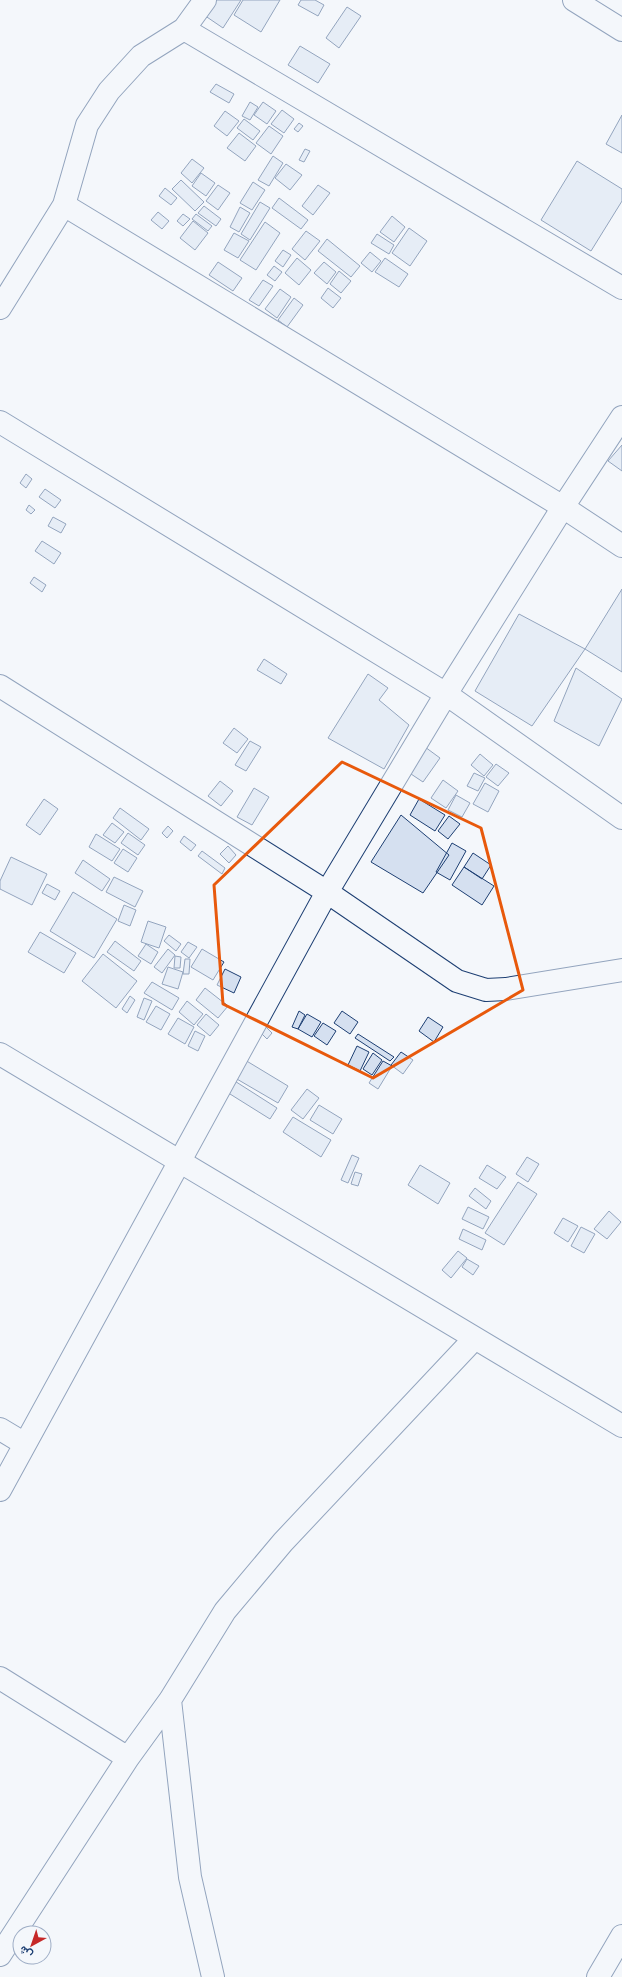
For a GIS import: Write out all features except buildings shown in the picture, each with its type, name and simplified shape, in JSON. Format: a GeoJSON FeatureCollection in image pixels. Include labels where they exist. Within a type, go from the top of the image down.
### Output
{"type":"FeatureCollection","features":[{"type":"Feature","properties":{"kind":"street"},"geometry":{"type":"LineString","coordinates":[[0,308],[64,205],[87,126],[109,91],[141,56],[184,29],[205,0]]}},
{"type":"Feature","properties":{"kind":"street"},"geometry":{"type":"LineString","coordinates":[[574,0],[622,30]]}},
{"type":"Feature","properties":{"kind":"street"},"geometry":{"type":"LineString","coordinates":[[184,29],[622,288]]}},
{"type":"Feature","properties":{"kind":"street"},"geometry":{"type":"LineString","coordinates":[[64,205],[563,507],[622,546]]}},
{"type":"Feature","properties":{"kind":"street"},"geometry":{"type":"LineString","coordinates":[[0,1490],[327,892],[446,694],[563,507],[622,417]]}},
{"type":"Feature","properties":{"kind":"street"},"geometry":{"type":"LineString","coordinates":[[0,422],[446,694],[622,818]]}},
{"type":"Feature","properties":{"kind":"street"},"geometry":{"type":"LineString","coordinates":[[0,686],[327,892],[457,981],[486,990],[506,989],[622,970]]}},
{"type":"Feature","properties":{"kind":"street"},"geometry":{"type":"LineString","coordinates":[[1,1057],[622,1426]]}},
{"type":"Feature","properties":{"kind":"street"},"geometry":{"type":"LineString","coordinates":[[0,1955],[128,1758],[170,1700],[225,1612],[278,1548],[474,1339]]}},
{"type":"Feature","properties":{"kind":"street"},"geometry":{"type":"LineString","coordinates":[[0,1429],[26,1444]]}},
{"type":"Feature","properties":{"kind":"street"},"geometry":{"type":"LineString","coordinates":[[0,1678],[128,1758]]}},
{"type":"Feature","properties":{"kind":"street"},"geometry":{"type":"LineString","coordinates":[[170,1700],[190,1877],[213,1977]]}},
{"type":"Feature","properties":{"kind":"street"},"geometry":{"type":"LineString","coordinates":[[598,1977],[622,1936]]}},
{"type":"Feature","properties":{"kind":"highlighted area"},"geometry":{"type":"Polygon","coordinates":[[[342,762],[481,828],[523,990],[373,1078],[223,1004],[214,885],[342,762]]]}}]}
